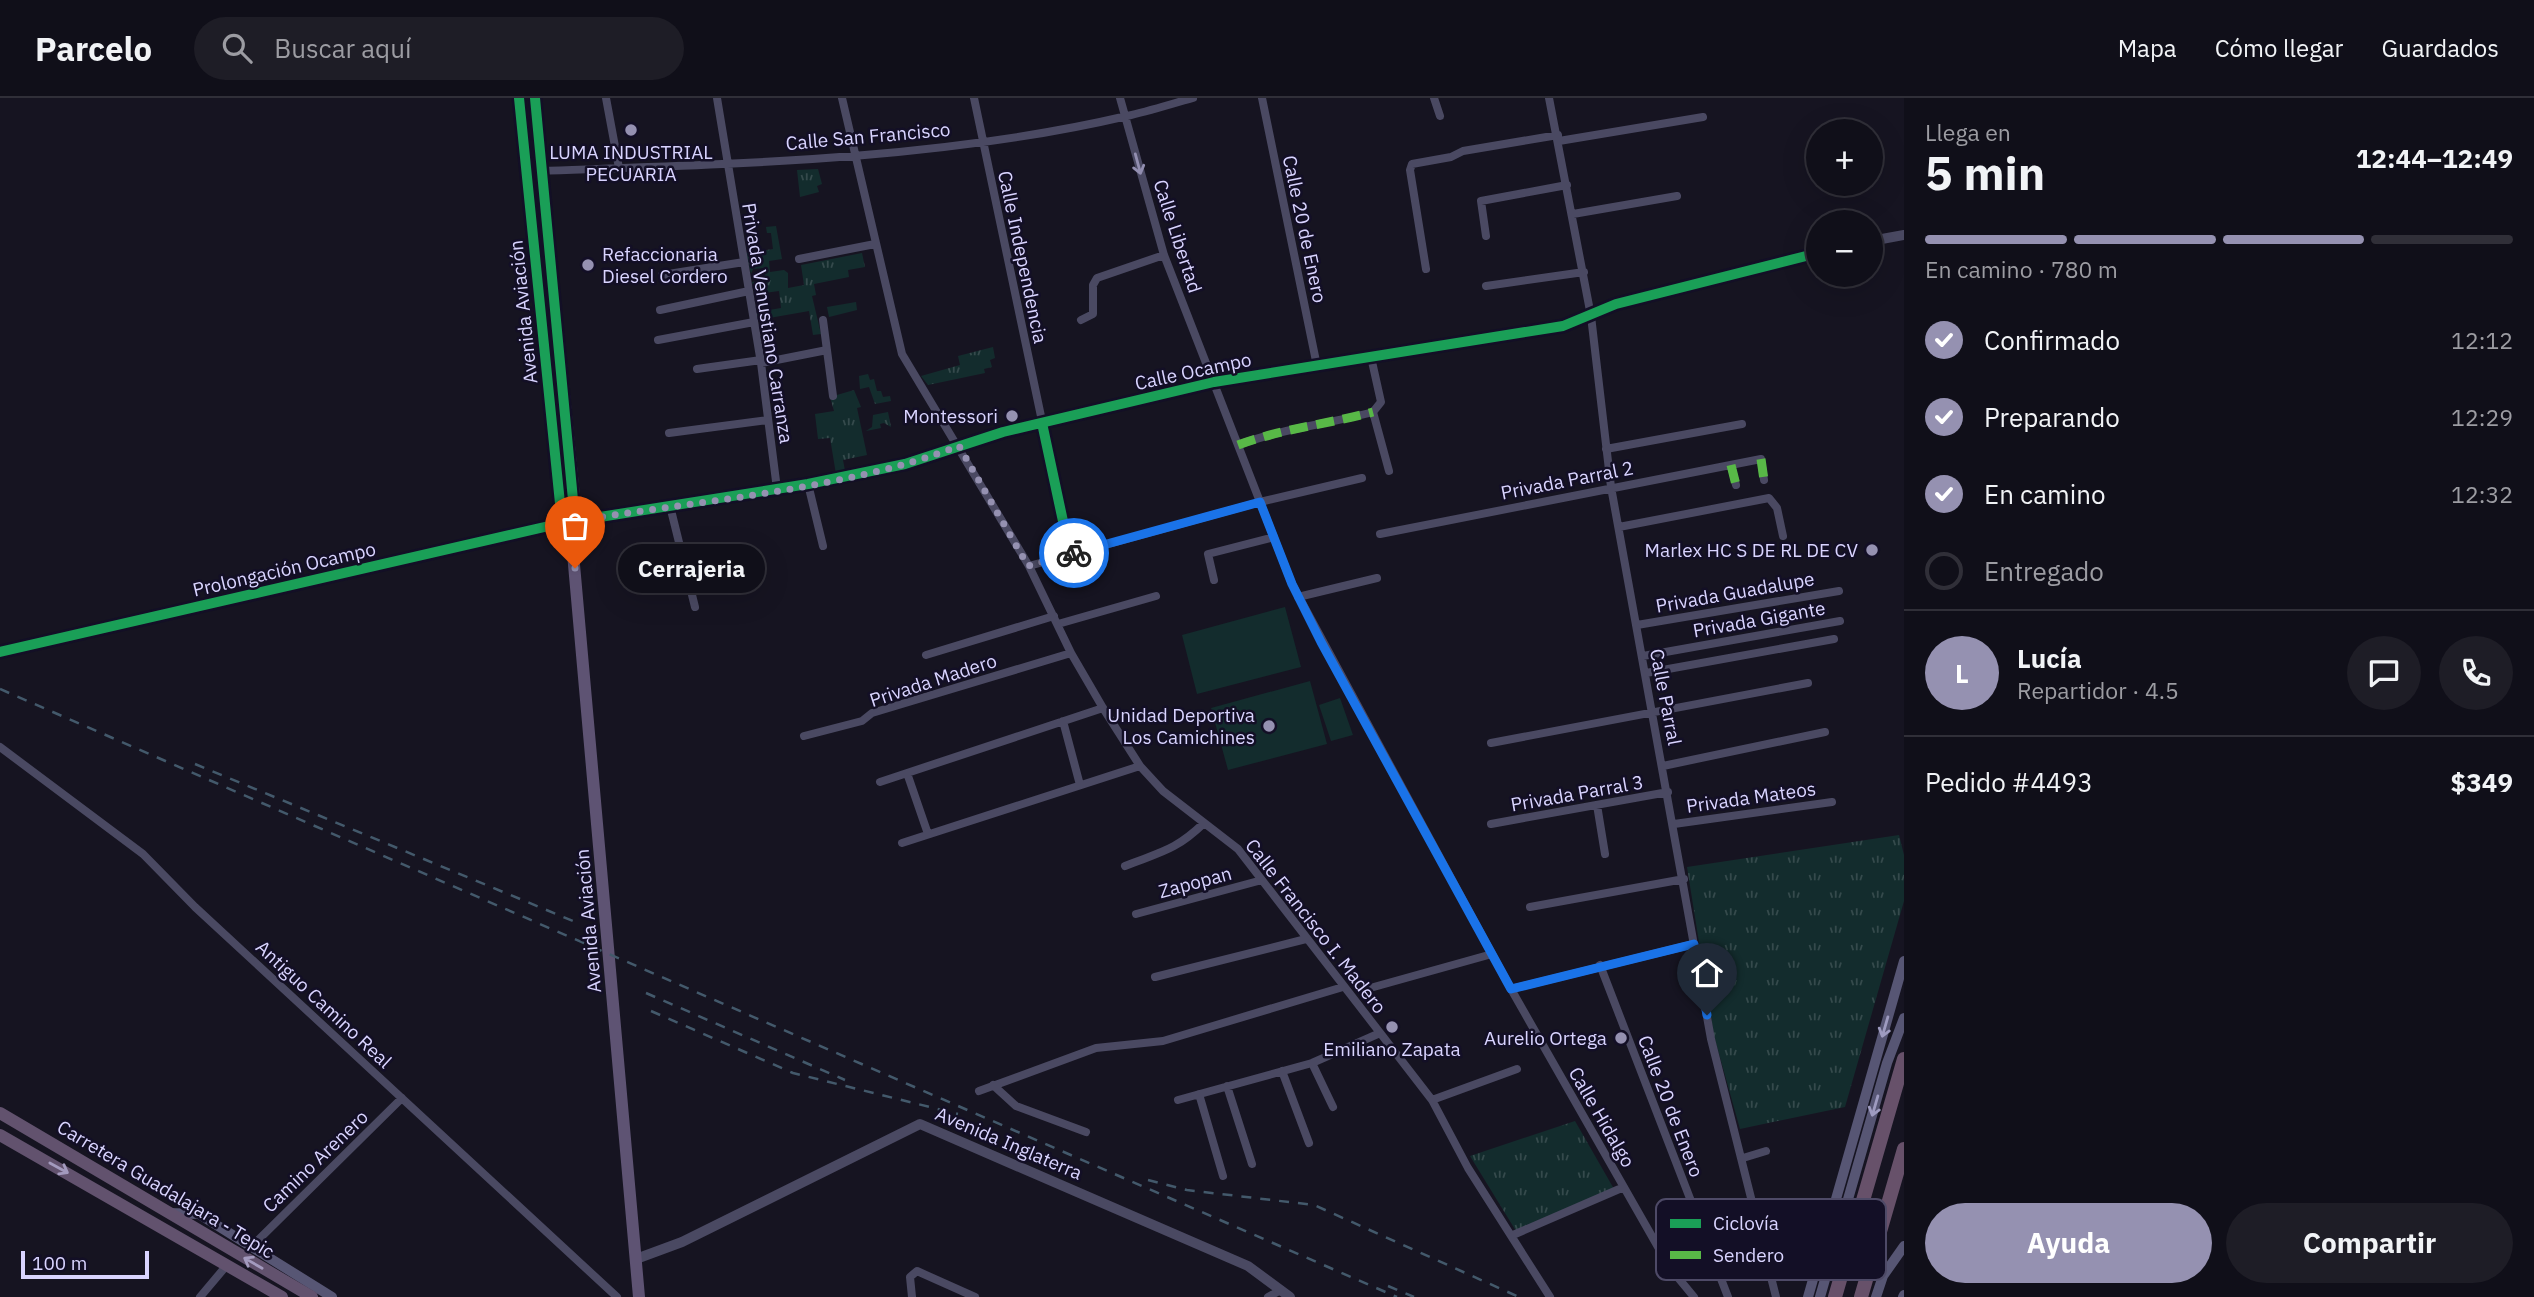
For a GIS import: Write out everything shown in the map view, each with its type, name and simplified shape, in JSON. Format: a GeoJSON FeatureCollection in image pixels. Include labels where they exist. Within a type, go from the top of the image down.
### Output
{"type":"FeatureCollection","features":[{"type":"Feature","properties":{"kind":"highway"},"geometry":{"type":"LineString","coordinates":[[1863,1199],[1904,1059]]}},
{"type":"Feature","properties":{"kind":"highway","name":"Carretera Guadalajara - Tepic"},"geometry":{"type":"LineString","coordinates":[[0,1113],[312,1297]]}},
{"type":"Feature","properties":{"kind":"highway","name":"Carretera Guadalajara - Tepic"},"geometry":{"type":"LineString","coordinates":[[0,1135],[282,1297]]}},
{"type":"Feature","properties":{"kind":"highway"},"geometry":{"type":"LineString","coordinates":[[1886,1211],[1904,1149]]}},
{"type":"Feature","properties":{"kind":"highway"},"geometry":{"type":"LineString","coordinates":[[1835,1297],[1840,1280]]}},
{"type":"Feature","properties":{"kind":"highway"},"geometry":{"type":"LineString","coordinates":[[1861,1297],[1866,1280]]}},
{"type":"Feature","properties":{"kind":"main road","name":"Avenida Aviación"},"geometry":{"type":"LineString","coordinates":[[519,98],[572,542],[639,1297]]}},
{"type":"Feature","properties":{"kind":"main road","name":"Avenida Aviación"},"geometry":{"type":"LineString","coordinates":[[535,98],[569,522]]}},
{"type":"Feature","properties":{"kind":"main road"},"geometry":{"type":"LineString","coordinates":[[1836,1199],[1904,961]]}},
{"type":"Feature","properties":{"kind":"main road"},"geometry":{"type":"LineString","coordinates":[[1849,1199],[1904,1018]]}},
{"type":"Feature","properties":{"kind":"main road"},"geometry":{"type":"LineString","coordinates":[[1843,1175],[1868,1131]]}},
{"type":"Feature","properties":{"kind":"main road"},"geometry":{"type":"LineString","coordinates":[[167,1213],[199,1214],[332,1297]]}},
{"type":"Feature","properties":{"kind":"main road"},"geometry":{"type":"LineString","coordinates":[[1886,1272],[1904,1246]]}},
{"type":"Feature","properties":{"kind":"main road"},"geometry":{"type":"LineString","coordinates":[[239,1273],[272,1297]]}},
{"type":"Feature","properties":{"kind":"main road"},"geometry":{"type":"LineString","coordinates":[[1808,1297],[1813,1280]]}},
{"type":"Feature","properties":{"kind":"main road"},"geometry":{"type":"LineString","coordinates":[[1821,1297],[1826,1280]]}},
{"type":"Feature","properties":{"kind":"main road"},"geometry":{"type":"LineString","coordinates":[[1877,1297],[1882,1280]]}},
{"type":"Feature","properties":{"kind":"street"},"geometry":{"type":"LineString","coordinates":[[606,98],[619,168]]}},
{"type":"Feature","properties":{"kind":"street","name":"Privada Venustiano Carranza"},"geometry":{"type":"LineString","coordinates":[[717,98],[761,362],[777,489]]}},
{"type":"Feature","properties":{"kind":"street","name":"Calle Francisco I. Madero"},"geometry":{"type":"LineString","coordinates":[[842,98],[902,354],[1028,566],[1102,708],[1140,766],[1163,791],[1238,849],[1432,1100],[1468,1168],[1550,1297]]}},
{"type":"Feature","properties":{"kind":"street","name":"Calle Independencia"},"geometry":{"type":"LineString","coordinates":[[974,98],[1070,554]]}},
{"type":"Feature","properties":{"kind":"street","name":"Calle Libertad"},"geometry":{"type":"LineString","coordinates":[[1120,98],[1164,255],[1214,382]]}},
{"type":"Feature","properties":{"kind":"street","name":"Calle San Francisco"},"geometry":{"type":"LineString","coordinates":[[541,171],[855,155],[982,141],[1125,116],[1193,98]]}},
{"type":"Feature","properties":{"kind":"street","name":"Calle 20 de Enero"},"geometry":{"type":"LineString","coordinates":[[1262,98],[1317,366]]}},
{"type":"Feature","properties":{"kind":"street"},"geometry":{"type":"LineString","coordinates":[[1434,98],[1440,116]]}},
{"type":"Feature","properties":{"kind":"street","name":"Calle Parral"},"geometry":{"type":"LineString","coordinates":[[1549,98],[1584,272],[1611,487],[1654,711],[1711,1039],[1753,1199]]}},
{"type":"Feature","properties":{"kind":"street"},"geometry":{"type":"LineString","coordinates":[[1426,269],[1410,170],[1412,164],[1451,157],[1463,151],[1703,117]]}},
{"type":"Feature","properties":{"kind":"street"},"geometry":{"type":"LineString","coordinates":[[1486,236],[1481,201],[1567,186]]}},
{"type":"Feature","properties":{"kind":"street"},"geometry":{"type":"LineString","coordinates":[[1573,215],[1677,196]]}},
{"type":"Feature","properties":{"kind":"street"},"geometry":{"type":"LineString","coordinates":[[1883,239],[1904,235]]}},
{"type":"Feature","properties":{"kind":"street"},"geometry":{"type":"LineString","coordinates":[[799,259],[875,244]]}},
{"type":"Feature","properties":{"kind":"street"},"geometry":{"type":"LineString","coordinates":[[1081,320],[1093,314],[1093,285],[1097,278],[1164,255]]}},
{"type":"Feature","properties":{"kind":"street","name":"Calle Ocampo"},"geometry":{"type":"LineString","coordinates":[[569,522],[808,484],[930,457],[959,446],[1042,423],[1214,382],[1563,326],[1616,304],[1806,256]]}},
{"type":"Feature","properties":{"kind":"street"},"geometry":{"type":"LineString","coordinates":[[662,275],[744,262]]}},
{"type":"Feature","properties":{"kind":"street"},"geometry":{"type":"LineString","coordinates":[[1486,286],[1584,272]]}},
{"type":"Feature","properties":{"kind":"street"},"geometry":{"type":"LineString","coordinates":[[660,310],[749,290]]}},
{"type":"Feature","properties":{"kind":"street"},"geometry":{"type":"LineString","coordinates":[[823,320],[833,396]]}},
{"type":"Feature","properties":{"kind":"street"},"geometry":{"type":"LineString","coordinates":[[658,340],[754,322]]}},
{"type":"Feature","properties":{"kind":"street"},"geometry":{"type":"LineString","coordinates":[[697,369],[761,362],[827,349]]}},
{"type":"Feature","properties":{"kind":"street"},"geometry":{"type":"LineString","coordinates":[[1238,445],[1260,437],[1321,426],[1373,412],[1381,402],[1371,358]]}},
{"type":"Feature","properties":{"kind":"street","name":"Calle Hidalgo"},"geometry":{"type":"LineString","coordinates":[[1214,382],[1298,597],[1511,989],[1656,1243]]}},
{"type":"Feature","properties":{"kind":"street"},"geometry":{"type":"LineString","coordinates":[[1373,412],[1389,471]]}},
{"type":"Feature","properties":{"kind":"street"},"geometry":{"type":"LineString","coordinates":[[669,433],[768,420]]}},
{"type":"Feature","properties":{"kind":"street","name":"Privada Parral 2"},"geometry":{"type":"LineString","coordinates":[[1606,449],[1742,424]]}},
{"type":"Feature","properties":{"kind":"street","name":"Privada Parral 2"},"geometry":{"type":"LineString","coordinates":[[1380,534],[1761,459],[1765,480]]}},
{"type":"Feature","properties":{"kind":"street"},"geometry":{"type":"LineString","coordinates":[[1731,465],[1736,485]]}},
{"type":"Feature","properties":{"kind":"street"},"geometry":{"type":"LineString","coordinates":[[1028,566],[1260,502],[1362,478]]}},
{"type":"Feature","properties":{"kind":"street"},"geometry":{"type":"LineString","coordinates":[[808,484],[822,546]]}},
{"type":"Feature","properties":{"kind":"street"},"geometry":{"type":"LineString","coordinates":[[1619,527],[1769,498],[1777,508],[1783,536]]}},
{"type":"Feature","properties":{"kind":"street"},"geometry":{"type":"LineString","coordinates":[[670,506],[695,607]]}},
{"type":"Feature","properties":{"kind":"street","name":"Prolongación Ocampo"},"geometry":{"type":"LineString","coordinates":[[1,652],[569,522]]}},
{"type":"Feature","properties":{"kind":"street"},"geometry":{"type":"LineString","coordinates":[[1214,580],[1207,556],[1212,552],[1273,537]]}},
{"type":"Feature","properties":{"kind":"street"},"geometry":{"type":"LineString","coordinates":[[1298,597],[1377,578]]}},
{"type":"Feature","properties":{"kind":"street","name":"Privada Guadalupe"},"geometry":{"type":"LineString","coordinates":[[1637,625],[1839,591]]}},
{"type":"Feature","properties":{"kind":"street"},"geometry":{"type":"LineString","coordinates":[[926,655],[1156,596]]}},
{"type":"Feature","properties":{"kind":"street","name":"Privada Gigante"},"geometry":{"type":"LineString","coordinates":[[1643,656],[1840,621]]}},
{"type":"Feature","properties":{"kind":"street"},"geometry":{"type":"LineString","coordinates":[[1646,673],[1834,639]]}},
{"type":"Feature","properties":{"kind":"street","name":"Privada Madero"},"geometry":{"type":"LineString","coordinates":[[804,736],[862,721],[872,713],[1071,653]]}},
{"type":"Feature","properties":{"kind":"street"},"geometry":{"type":"LineString","coordinates":[[1491,743],[1808,683]]}},
{"type":"Feature","properties":{"kind":"street"},"geometry":{"type":"LineString","coordinates":[[880,782],[1102,708]]}},
{"type":"Feature","properties":{"kind":"street"},"geometry":{"type":"LineString","coordinates":[[1063,721],[1080,785]]}},
{"type":"Feature","properties":{"kind":"street"},"geometry":{"type":"LineString","coordinates":[[1663,766],[1825,732]]}},
{"type":"Feature","properties":{"kind":"street","name":"Antiguo Camino Real"},"geometry":{"type":"LineString","coordinates":[[0,747],[143,854],[195,907],[617,1297]]}},
{"type":"Feature","properties":{"kind":"street"},"geometry":{"type":"LineString","coordinates":[[902,843],[1140,766]]}},
{"type":"Feature","properties":{"kind":"street"},"geometry":{"type":"LineString","coordinates":[[907,773],[928,834]]}},
{"type":"Feature","properties":{"kind":"street","name":"Privada Parral 3"},"geometry":{"type":"LineString","coordinates":[[1491,824],[1668,792]]}},
{"type":"Feature","properties":{"kind":"street","name":"Privada Mateos"},"geometry":{"type":"LineString","coordinates":[[1674,824],[1832,802]]}},
{"type":"Feature","properties":{"kind":"street"},"geometry":{"type":"LineString","coordinates":[[1597,805],[1605,854]]}},
{"type":"Feature","properties":{"kind":"street"},"geometry":{"type":"LineString","coordinates":[[1125,866],[1168,852],[1184,843],[1204,823]]}},
{"type":"Feature","properties":{"kind":"street"},"geometry":{"type":"LineString","coordinates":[[1530,907],[1684,879]]}},
{"type":"Feature","properties":{"kind":"street","name":"Zapopan"},"geometry":{"type":"LineString","coordinates":[[1136,914],[1262,880]]}},
{"type":"Feature","properties":{"kind":"street"},"geometry":{"type":"LineString","coordinates":[[1156,977],[1306,939]]}},
{"type":"Feature","properties":{"kind":"street"},"geometry":{"type":"LineString","coordinates":[[1511,989],[1694,944]]}},
{"type":"Feature","properties":{"kind":"street"},"geometry":{"type":"LineString","coordinates":[[1363,990],[1492,954]]}},
{"type":"Feature","properties":{"kind":"street","name":"Calle 20 de Enero"},"geometry":{"type":"LineString","coordinates":[[1600,965],[1690,1199]]}},
{"type":"Feature","properties":{"kind":"street"},"geometry":{"type":"LineString","coordinates":[[979,1091],[1096,1048],[1163,1041],[1343,988]]}},
{"type":"Feature","properties":{"kind":"street"},"geometry":{"type":"LineString","coordinates":[[1178,1100],[1312,1063],[1380,1032]]}},
{"type":"Feature","properties":{"kind":"street"},"geometry":{"type":"LineString","coordinates":[[1312,1063],[1333,1107]]}},
{"type":"Feature","properties":{"kind":"street"},"geometry":{"type":"LineString","coordinates":[[1432,1100],[1517,1069]]}},
{"type":"Feature","properties":{"kind":"street"},"geometry":{"type":"LineString","coordinates":[[1282,1071],[1309,1143]]}},
{"type":"Feature","properties":{"kind":"street"},"geometry":{"type":"LineString","coordinates":[[993,1085],[1016,1106],[1086,1132]]}},
{"type":"Feature","properties":{"kind":"street"},"geometry":{"type":"LineString","coordinates":[[1227,1086],[1252,1164]]}},
{"type":"Feature","properties":{"kind":"street"},"geometry":{"type":"LineString","coordinates":[[1199,1094],[1223,1176]]}},
{"type":"Feature","properties":{"kind":"street","name":"Camino Arenero"},"geometry":{"type":"LineString","coordinates":[[251,1247],[402,1098]]}},
{"type":"Feature","properties":{"kind":"street","name":"Avenida Inglaterra"},"geometry":{"type":"LineString","coordinates":[[635,1259],[682,1242],[920,1124],[1248,1266],[1290,1297]]}},
{"type":"Feature","properties":{"kind":"street"},"geometry":{"type":"LineString","coordinates":[[1743,1158],[1766,1152]]}},
{"type":"Feature","properties":{"kind":"street"},"geometry":{"type":"LineString","coordinates":[[1513,1235],[1624,1187]]}},
{"type":"Feature","properties":{"kind":"street"},"geometry":{"type":"LineString","coordinates":[[201,1297],[227,1265]]}},
{"type":"Feature","properties":{"kind":"street"},"geometry":{"type":"LineString","coordinates":[[912,1297],[910,1277],[921,1271],[975,1297]]}},
{"type":"Feature","properties":{"kind":"street","name":"Calle Hidalgo"},"geometry":{"type":"LineString","coordinates":[[1680,1280],[1694,1297]]}},
{"type":"Feature","properties":{"kind":"street","name":"Calle 20 de Enero"},"geometry":{"type":"LineString","coordinates":[[1721,1280],[1728,1297]]}},
{"type":"Feature","properties":{"kind":"street"},"geometry":{"type":"LineString","coordinates":[[1268,1297],[1281,1290]]}},
{"type":"Feature","properties":{"kind":"green space"},"geometry":{"type":"Polygon","coordinates":[[[818,169],[822,184],[817,186],[819,192],[800,197],[797,170],[818,169]]]}},
{"type":"Feature","properties":{"kind":"green space"},"geometry":{"type":"Polygon","coordinates":[[[776,226],[782,259],[769,261],[770,272],[784,270],[788,273],[788,288],[804,285],[801,265],[862,253],[865,267],[848,270],[849,277],[814,284],[816,295],[812,296],[821,334],[813,335],[809,311],[758,320],[757,312],[781,308],[779,291],[755,294],[752,282],[765,280],[764,268],[753,269],[751,274],[746,253],[773,249],[771,233],[767,233],[766,227],[776,226]]]}},
{"type":"Feature","properties":{"kind":"green space"},"geometry":{"type":"Polygon","coordinates":[[[856,302],[857,310],[829,317],[827,307],[856,302]]]}},
{"type":"Feature","properties":{"kind":"green space"},"geometry":{"type":"Polygon","coordinates":[[[993,347],[995,358],[990,360],[992,367],[984,369],[985,373],[928,385],[921,376],[960,365],[958,356],[993,347]]]}},
{"type":"Feature","properties":{"kind":"green space"},"geometry":{"type":"Polygon","coordinates":[[[868,374],[870,380],[874,379],[877,391],[881,391],[883,397],[890,396],[891,401],[875,404],[869,387],[860,389],[859,376],[868,374]]]}},
{"type":"Feature","properties":{"kind":"green space"},"geometry":{"type":"Polygon","coordinates":[[[854,390],[861,407],[857,408],[867,455],[843,460],[845,471],[836,474],[830,438],[818,439],[815,414],[834,411],[830,397],[854,390]]]}},
{"type":"Feature","properties":{"kind":"green space"},"geometry":{"type":"Polygon","coordinates":[[[888,412],[891,427],[884,423],[880,424],[881,428],[866,431],[872,427],[873,415],[888,412]]]}},
{"type":"Feature","properties":{"kind":"green space"},"geometry":{"type":"Polygon","coordinates":[[[1285,607],[1301,667],[1197,694],[1182,635],[1285,607]]]}},
{"type":"Feature","properties":{"kind":"green space","name":"Unidad Deportiva Los Camichines"},"geometry":{"type":"Polygon","coordinates":[[[1310,681],[1327,744],[1228,770],[1211,708],[1310,681]]]}},
{"type":"Feature","properties":{"kind":"green space"},"geometry":{"type":"Polygon","coordinates":[[[1340,698],[1353,735],[1331,741],[1319,705],[1340,698]]]}},
{"type":"Feature","properties":{"kind":"green space"},"geometry":{"type":"Polygon","coordinates":[[[1899,835],[1904,855],[1904,901],[1845,1107],[1740,1129],[1714,1036],[1687,867],[1899,835]]]}},
{"type":"Feature","properties":{"kind":"green space"},"geometry":{"type":"Polygon","coordinates":[[[1575,1121],[1614,1189],[1516,1231],[1470,1156],[1575,1121]]]}},
{"type":"Feature","properties":{"kind":"railway"},"geometry":{"type":"LineString","coordinates":[[0,689],[1397,1297]]}},
{"type":"Feature","properties":{"kind":"railway"},"geometry":{"type":"LineString","coordinates":[[195,764],[573,921]]}},
{"type":"Feature","properties":{"kind":"railway"},"geometry":{"type":"LineString","coordinates":[[646,993],[845,1080]]}},
{"type":"Feature","properties":{"kind":"railway"},"geometry":{"type":"LineString","coordinates":[[651,1011],[793,1073],[958,1114]]}},
{"type":"Feature","properties":{"kind":"railway"},"geometry":{"type":"LineString","coordinates":[[1148,1180],[1187,1190],[1314,1205],[1519,1297]]}},
{"type":"Feature","properties":{"kind":"railway"},"geometry":{"type":"LineString","coordinates":[[1388,1286],[1414,1297]]}},
{"type":"Feature","properties":{"kind":"marked path"},"geometry":{"type":"LineString","coordinates":[[1238,445],[1373,412]]}},
{"type":"Feature","properties":{"kind":"marked path"},"geometry":{"type":"LineString","coordinates":[[1761,459],[1764,480]]}},
{"type":"Feature","properties":{"kind":"marked path"},"geometry":{"type":"LineString","coordinates":[[1731,465],[1736,485]]}},
{"type":"Feature","properties":{"kind":"cycle path"},"geometry":{"type":"LineString","coordinates":[[519,98],[562,523]]}},
{"type":"Feature","properties":{"kind":"cycle path"},"geometry":{"type":"LineString","coordinates":[[535,98],[575,521]]}},
{"type":"Feature","properties":{"kind":"cycle path"},"geometry":{"type":"LineString","coordinates":[[0,652],[562,523],[808,484],[905,464],[1003,432],[1214,382],[1563,326],[1616,304],[1806,256]]}},
{"type":"Feature","properties":{"kind":"cycle path"},"geometry":{"type":"LineString","coordinates":[[1042,423],[1070,554]]}},
{"type":"Feature","properties":{"kind":"way so far"},"geometry":{"type":"LineString","coordinates":[[575,568],[572,542],[575,521],[808,484],[905,464],[959,446],[1028,566],[1074,553]]}},
{"type":"Feature","properties":{"kind":"place","name":"LUMA INDUSTRIAL PECUARIA"},"geometry":{"type":"Point","coordinates":[631,130]}},
{"type":"Feature","properties":{"kind":"place","name":"Refaccionaria Diesel Cordero"},"geometry":{"type":"Point","coordinates":[588,265]}},
{"type":"Feature","properties":{"kind":"place","name":"Montessori"},"geometry":{"type":"Point","coordinates":[1012,416]}},
{"type":"Feature","properties":{"kind":"place","name":"Marlex HC S DE RL DE CV"},"geometry":{"type":"Point","coordinates":[1872,550]}},
{"type":"Feature","properties":{"kind":"place","name":"Cerrajeria"},"geometry":{"type":"Point","coordinates":[575,568]}},
{"type":"Feature","properties":{"kind":"place","name":"Unidad Deportiva Los Camichines"},"geometry":{"type":"Point","coordinates":[1269,726]}},
{"type":"Feature","properties":{"kind":"place","name":"Emiliano Zapata"},"geometry":{"type":"Point","coordinates":[1392,1027]}},
{"type":"Feature","properties":{"kind":"place","name":"Aurelio Ortega"},"geometry":{"type":"Point","coordinates":[1621,1038]}},
{"type":"Feature","properties":{"kind":"route"},"geometry":{"type":"LineString","coordinates":[[1074,553],[1260,502],[1292,584],[1321,642],[1511,989],[1694,944],[1707,1015]]}}]}
